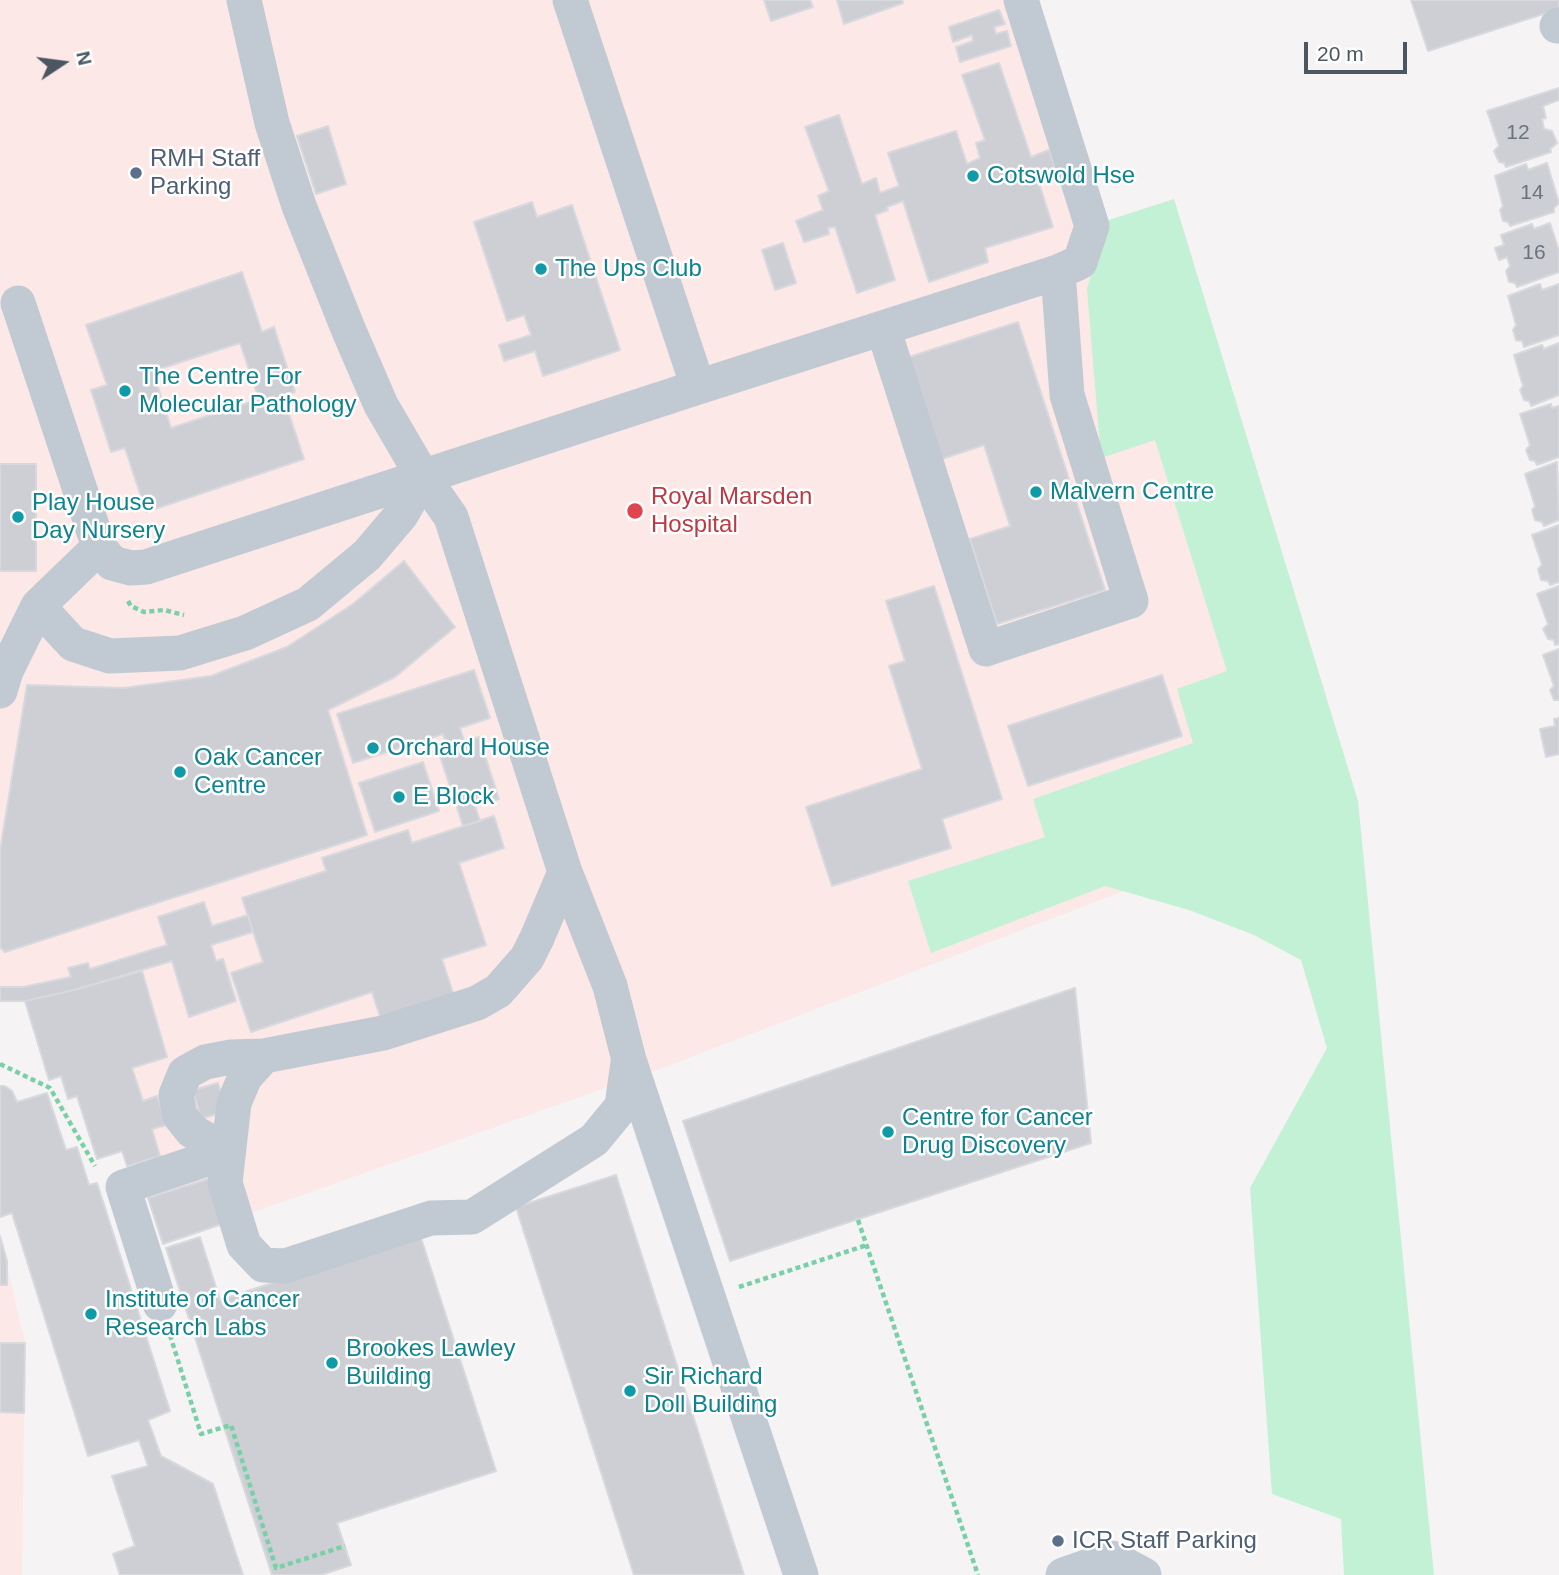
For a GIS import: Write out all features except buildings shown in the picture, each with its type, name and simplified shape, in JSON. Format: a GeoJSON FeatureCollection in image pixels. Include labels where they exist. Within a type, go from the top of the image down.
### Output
{"type":"FeatureCollection","features":[{"type":"Feature","properties":{"kind":"street"},"geometry":{"type":"LineString","coordinates":[[244,0],[272,123],[299,206],[381,405],[423,477],[451,517],[565,872],[610,986],[629,1060],[801,1575]]}},
{"type":"Feature","properties":{"kind":"street"},"geometry":{"type":"LineString","coordinates":[[570,0],[698,387]]}},
{"type":"Feature","properties":{"kind":"street"},"geometry":{"type":"LineString","coordinates":[[15,325],[106,555],[131,568],[146,567],[1058,272],[1080,262],[1092,226],[1021,0]]}},
{"type":"Feature","properties":{"kind":"street"},"geometry":{"type":"LineString","coordinates":[[883,328],[986,649],[1131,601],[1067,395],[1058,272]]}},
{"type":"Feature","properties":{"kind":"street"},"geometry":{"type":"LineString","coordinates":[[38,606],[73,644],[110,656],[180,653],[245,633],[309,604],[367,555],[401,515],[423,477]]}},
{"type":"Feature","properties":{"kind":"street"},"geometry":{"type":"LineString","coordinates":[[0,691],[6,671],[38,606],[106,555]]}},
{"type":"Feature","properties":{"kind":"street"},"geometry":{"type":"LineString","coordinates":[[228,1152],[192,1131],[180,1116],[176,1095],[185,1073],[205,1062],[231,1057],[264,1056],[383,1033],[477,1003],[498,991],[527,958],[565,872]]}},
{"type":"Feature","properties":{"kind":"street"},"geometry":{"type":"LineString","coordinates":[[264,1056],[245,1077],[234,1103],[225,1183],[244,1245],[263,1265],[285,1266],[431,1218],[472,1217],[594,1140],[622,1106],[629,1060]]}},
{"type":"Feature","properties":{"kind":"street"},"geometry":{"type":"LineString","coordinates":[[160,1304],[123,1187],[228,1152]]}},
{"type":"Feature","properties":{"kind":"street"},"geometry":{"type":"LineString","coordinates":[[1063,1575],[1112,1558],[1144,1575]]}},
{"type":"Feature","properties":{"kind":"path"},"geometry":{"type":"LineString","coordinates":[[106,555],[121,593],[131,606],[144,611],[164,610],[183,614],[195,628],[201,646]]}},
{"type":"Feature","properties":{"kind":"path"},"geometry":{"type":"LineString","coordinates":[[0,1064],[50,1088],[97,1171],[123,1187]]}},
{"type":"Feature","properties":{"kind":"path"},"geometry":{"type":"LineString","coordinates":[[858,1220],[978,1575]]}},
{"type":"Feature","properties":{"kind":"path"},"geometry":{"type":"LineString","coordinates":[[709,1297],[867,1245]]}},
{"type":"Feature","properties":{"kind":"path"},"geometry":{"type":"LineString","coordinates":[[160,1304],[201,1434],[231,1425],[276,1568],[345,1546]]}},
{"type":"Feature","properties":{"kind":"shaded area","name":"Royal Marsden Hospital"},"geometry":{"type":"Polygon","coordinates":[[[0,0],[1036,0],[1106,221],[1174,199],[1358,801],[662,1068],[163,1244],[136,1164],[127,1166],[121,1151],[97,1159],[77,1097],[68,1099],[61,1076],[49,1080],[25,1001],[0,1001],[0,0]]]}},
{"type":"Feature","properties":{"kind":"shaded area"},"geometry":{"type":"Polygon","coordinates":[[[0,1236],[25,1343],[22,1575],[0,1575],[0,1236]]]}},
{"type":"Feature","properties":{"kind":"green space"},"geometry":{"type":"Polygon","coordinates":[[[1174,199],[1358,801],[1434,1575],[1344,1575],[1341,1519],[1272,1494],[1250,1188],[1327,1048],[1301,960],[1254,935],[1189,910],[1105,886],[931,953],[908,881],[1045,837],[1033,799],[1193,743],[1177,689],[1227,671],[1155,440],[1101,458],[1087,289],[1106,221],[1174,199]]]}},
{"type":"Feature","properties":{"kind":"place","name":"RMH Staff Parking"},"geometry":{"type":"Point","coordinates":[136,173]}},
{"type":"Feature","properties":{"kind":"place","name":"Cotswold Hse"},"geometry":{"type":"Point","coordinates":[973,176]}},
{"type":"Feature","properties":{"kind":"place","name":"The Ups Club"},"geometry":{"type":"Point","coordinates":[541,269]}},
{"type":"Feature","properties":{"kind":"place","name":"The Centre For Molecular Pathology"},"geometry":{"type":"Point","coordinates":[125,391]}},
{"type":"Feature","properties":{"kind":"place","name":"Malvern Centre"},"geometry":{"type":"Point","coordinates":[1036,492]}},
{"type":"Feature","properties":{"kind":"place","name":"Royal Marsden Hospital"},"geometry":{"type":"Point","coordinates":[635,511]}},
{"type":"Feature","properties":{"kind":"place","name":"Play House Day Nursery"},"geometry":{"type":"Point","coordinates":[18,517]}},
{"type":"Feature","properties":{"kind":"place","name":"Orchard House"},"geometry":{"type":"Point","coordinates":[373,748]}},
{"type":"Feature","properties":{"kind":"place","name":"Oak Cancer Centre"},"geometry":{"type":"Point","coordinates":[180,772]}},
{"type":"Feature","properties":{"kind":"place","name":"E Block"},"geometry":{"type":"Point","coordinates":[399,797]}},
{"type":"Feature","properties":{"kind":"place","name":"Centre for Cancer Drug Discovery"},"geometry":{"type":"Point","coordinates":[888,1132]}},
{"type":"Feature","properties":{"kind":"place","name":"Institute of Cancer Research Labs"},"geometry":{"type":"Point","coordinates":[91,1314]}},
{"type":"Feature","properties":{"kind":"place","name":"Brookes Lawley Building"},"geometry":{"type":"Point","coordinates":[332,1363]}},
{"type":"Feature","properties":{"kind":"place","name":"Sir Richard Doll Building"},"geometry":{"type":"Point","coordinates":[630,1391]}},
{"type":"Feature","properties":{"kind":"place","name":"ICR Staff Parking"},"geometry":{"type":"Point","coordinates":[1058,1541]}}]}
